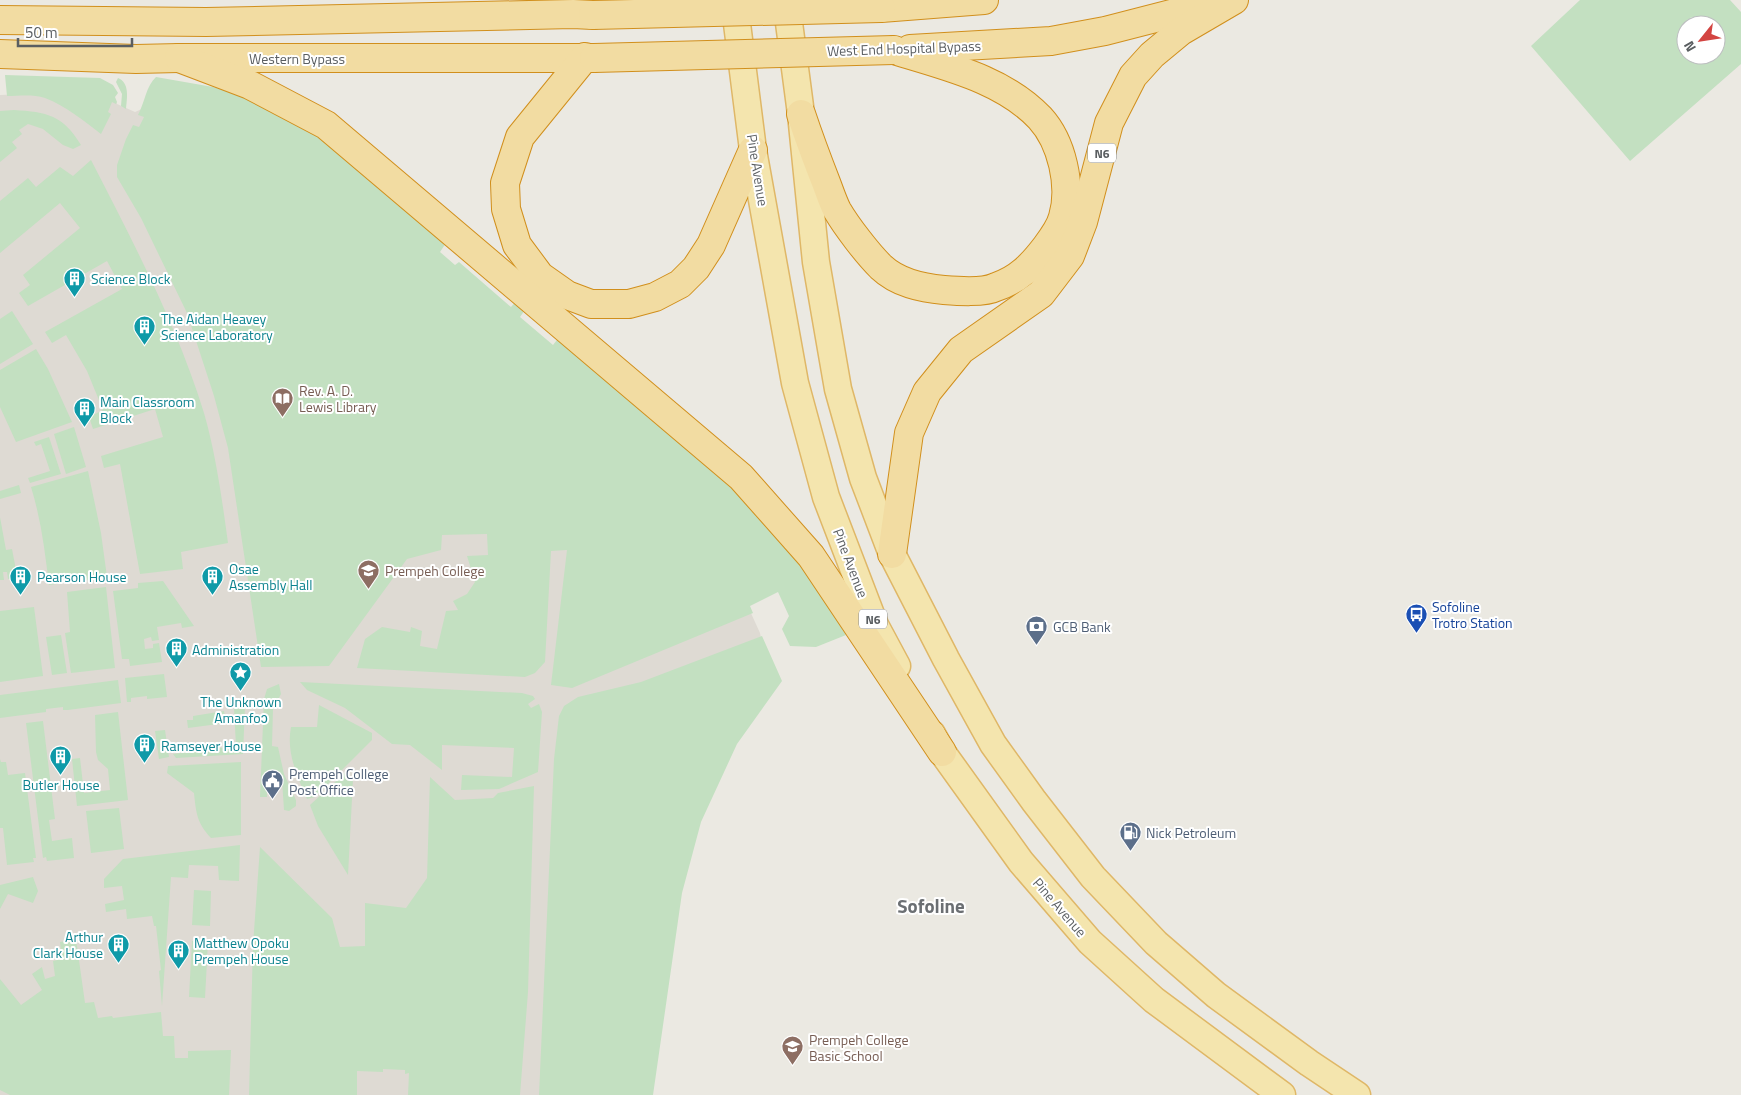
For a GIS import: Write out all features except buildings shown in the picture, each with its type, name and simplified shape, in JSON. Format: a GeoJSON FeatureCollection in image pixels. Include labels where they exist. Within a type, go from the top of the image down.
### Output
{"type":"FeatureCollection","features":[{"type":"Feature","properties":{"kind":"highway"},"geometry":{"type":"LineString","coordinates":[[206,22],[292,0]]}},
{"type":"Feature","properties":{"kind":"highway"},"geometry":{"type":"LineString","coordinates":[[0,20],[206,22],[574,10],[888,4],[984,0]]}},
{"type":"Feature","properties":{"kind":"highway","name":"West End Hospital Bypass"},"geometry":{"type":"LineString","coordinates":[[590,58],[894,50],[1051,41],[1104,31],[1175,13],[1208,0]]}},
{"type":"Feature","properties":{"kind":"highway","name":"N6"},"geometry":{"type":"LineString","coordinates":[[892,554],[909,433],[927,392],[961,350],[1041,294],[1070,256],[1083,222],[1109,123],[1133,76],[1152,55],[1181,31],[1234,0]]}},
{"type":"Feature","properties":{"kind":"highway"},"geometry":{"type":"LineString","coordinates":[[801,114],[837,210],[882,268],[905,283],[932,289],[958,291],[995,288],[1023,272],[1053,237],[1063,218],[1066,194],[1064,165],[1055,142],[1041,119],[1025,104],[1002,89],[975,76],[894,50]]}},
{"type":"Feature","properties":{"kind":"highway","name":"Western Bypass"},"geometry":{"type":"LineString","coordinates":[[0,54],[136,59],[590,58]]}},
{"type":"Feature","properties":{"kind":"highway"},"geometry":{"type":"LineString","coordinates":[[179,58],[250,85],[326,125],[741,477],[810,556],[942,752]]}},
{"type":"Feature","properties":{"kind":"highway"},"geometry":{"type":"LineString","coordinates":[[590,58],[520,137],[505,183],[506,209],[517,245],[540,276],[567,296],[591,304],[629,304],[655,297],[680,284],[696,268],[711,245],[754,150]]}},
{"type":"Feature","properties":{"kind":"main road","name":"Pine Avenue"},"geometry":{"type":"LineString","coordinates":[[734,0],[754,150],[795,384],[826,497],[875,625],[942,752],[1020,862],[1090,942],[1154,1000],[1282,1095]]}},
{"type":"Feature","properties":{"kind":"main road"},"geometry":{"type":"LineString","coordinates":[[786,0],[801,114],[816,262],[838,390],[863,478],[892,554],[946,659],[993,744],[1034,800],[1093,876],[1156,943],[1216,994],[1309,1063],[1358,1095]]}},
{"type":"Feature","properties":{"kind":"shaded area","name":"Prempeh College"},"geometry":{"type":"Polygon","coordinates":[[[101,91],[114,96],[117,104],[135,112],[155,103],[750,611],[760,633],[762,643],[733,741],[685,854],[650,1095],[0,1095],[0,95],[101,91]]]}},
{"type":"Feature","properties":{"kind":"green space"},"geometry":{"type":"Polygon","coordinates":[[[1580,0],[1730,0],[1741,12],[1741,64],[1630,161],[1531,46],[1580,0]]]}},
{"type":"Feature","properties":{"kind":"green space"},"geometry":{"type":"Polygon","coordinates":[[[5,75],[100,78],[113,85],[118,93],[115,97],[117,102],[116,104],[112,102],[108,112],[111,114],[101,134],[53,101],[31,96],[7,96],[5,75]]]}},
{"type":"Feature","properties":{"kind":"green space"},"geometry":{"type":"Polygon","coordinates":[[[156,77],[213,87],[279,107],[318,133],[446,243],[440,252],[455,265],[459,262],[511,307],[518,299],[527,307],[520,317],[553,345],[560,336],[752,501],[813,578],[846,635],[816,647],[790,646],[782,629],[789,616],[778,592],[750,606],[753,613],[572,688],[551,685],[567,550],[551,551],[545,662],[535,673],[525,677],[357,668],[365,639],[382,627],[410,632],[411,627],[422,631],[420,646],[437,649],[446,611],[458,610],[453,601],[467,594],[475,582],[467,556],[488,555],[487,534],[442,535],[441,550],[407,559],[329,666],[261,667],[228,448],[214,396],[187,313],[141,218],[117,177],[117,165],[126,139],[133,125],[139,127],[144,117],[138,115],[150,85],[156,77]]]}},
{"type":"Feature","properties":{"kind":"green space"},"geometry":{"type":"Polygon","coordinates":[[[118,78],[122,80],[126,87],[126,109],[121,106],[122,94],[116,82],[118,78]]]}},
{"type":"Feature","properties":{"kind":"green space"},"geometry":{"type":"Polygon","coordinates":[[[14,110],[45,114],[61,121],[68,127],[81,145],[73,149],[63,145],[43,129],[28,124],[19,130],[22,134],[12,142],[17,148],[0,162],[0,111],[14,110]]]}},
{"type":"Feature","properties":{"kind":"green space"},"geometry":{"type":"Polygon","coordinates":[[[91,160],[153,284],[181,348],[204,413],[212,445],[228,543],[181,552],[183,569],[140,574],[120,464],[104,468],[101,456],[163,437],[155,409],[93,429],[89,417],[103,410],[87,371],[66,335],[52,343],[45,332],[122,289],[107,261],[28,306],[19,293],[30,285],[23,275],[80,228],[60,203],[0,253],[0,201],[28,178],[36,187],[60,167],[73,176],[91,160]]]}},
{"type":"Feature","properties":{"kind":"green space"},"geometry":{"type":"Polygon","coordinates":[[[12,311],[33,344],[0,364],[0,319],[12,311]]]}},
{"type":"Feature","properties":{"kind":"green space"},"geometry":{"type":"Polygon","coordinates":[[[36,349],[48,369],[72,422],[16,442],[0,407],[0,370],[36,349]]]}},
{"type":"Feature","properties":{"kind":"green space"},"geometry":{"type":"Polygon","coordinates":[[[74,427],[86,467],[66,474],[54,434],[74,427]]]}},
{"type":"Feature","properties":{"kind":"green space"},"geometry":{"type":"Polygon","coordinates":[[[49,437],[61,474],[30,483],[28,478],[50,471],[41,444],[36,446],[34,442],[49,437]]]}},
{"type":"Feature","properties":{"kind":"green space"},"geometry":{"type":"Polygon","coordinates":[[[88,471],[101,533],[107,577],[49,585],[40,523],[31,487],[88,471]]]}},
{"type":"Feature","properties":{"kind":"green space"},"geometry":{"type":"Polygon","coordinates":[[[19,485],[21,493],[0,499],[0,491],[19,485]]]}},
{"type":"Feature","properties":{"kind":"green space"},"geometry":{"type":"Polygon","coordinates":[[[0,517],[6,550],[12,549],[16,570],[20,570],[22,577],[8,579],[7,572],[3,572],[4,580],[0,580],[0,517]]]}},
{"type":"Feature","properties":{"kind":"green space"},"geometry":{"type":"Polygon","coordinates":[[[163,581],[194,626],[182,628],[181,623],[157,627],[159,640],[152,641],[151,637],[144,639],[145,649],[153,648],[153,644],[159,643],[162,662],[130,666],[129,659],[122,659],[113,591],[138,588],[138,583],[163,581]]]}},
{"type":"Feature","properties":{"kind":"green space"},"geometry":{"type":"Polygon","coordinates":[[[106,587],[115,668],[71,673],[65,633],[70,632],[67,592],[106,587]]]}},
{"type":"Feature","properties":{"kind":"green space"},"geometry":{"type":"Polygon","coordinates":[[[34,607],[43,676],[0,682],[0,611],[34,607]]]}},
{"type":"Feature","properties":{"kind":"green space"},"geometry":{"type":"Polygon","coordinates":[[[61,635],[67,673],[52,675],[46,637],[61,635]]]}},
{"type":"Feature","properties":{"kind":"green space"},"geometry":{"type":"Polygon","coordinates":[[[762,636],[782,681],[737,744],[701,822],[682,893],[653,1095],[539,1095],[554,759],[559,716],[564,706],[578,697],[641,682],[762,636]]]}},
{"type":"Feature","properties":{"kind":"green space"},"geometry":{"type":"Polygon","coordinates":[[[164,674],[167,697],[147,699],[147,696],[131,698],[131,702],[127,702],[125,678],[164,674]]]}},
{"type":"Feature","properties":{"kind":"green space"},"geometry":{"type":"Polygon","coordinates":[[[118,680],[121,703],[68,710],[63,710],[63,707],[46,709],[46,712],[0,718],[0,695],[118,680]]]}},
{"type":"Feature","properties":{"kind":"green space"},"geometry":{"type":"Polygon","coordinates":[[[300,682],[522,693],[533,696],[535,699],[528,704],[531,708],[539,704],[542,712],[538,772],[499,789],[461,790],[462,775],[512,777],[514,748],[442,745],[442,770],[410,745],[392,744],[345,708],[307,690],[300,682]]]}},
{"type":"Feature","properties":{"kind":"green space"},"geometry":{"type":"Polygon","coordinates":[[[279,684],[281,694],[273,709],[272,746],[278,747],[284,774],[296,800],[296,806],[289,811],[284,810],[282,780],[267,780],[267,797],[260,797],[264,699],[267,689],[279,684]]]}},
{"type":"Feature","properties":{"kind":"green space"},"geometry":{"type":"Polygon","coordinates":[[[319,705],[372,733],[372,740],[315,797],[307,799],[291,755],[291,727],[317,727],[319,705]]]}},
{"type":"Feature","properties":{"kind":"green space"},"geometry":{"type":"Polygon","coordinates":[[[245,707],[243,754],[176,758],[173,754],[236,746],[234,709],[245,707]]]}},
{"type":"Feature","properties":{"kind":"green space"},"geometry":{"type":"Polygon","coordinates":[[[224,711],[226,723],[188,728],[187,720],[193,720],[193,716],[224,711]]]}},
{"type":"Feature","properties":{"kind":"green space"},"geometry":{"type":"Polygon","coordinates":[[[118,712],[128,800],[77,806],[72,759],[80,758],[84,793],[110,790],[108,769],[98,760],[96,752],[95,715],[118,712]]]}},
{"type":"Feature","properties":{"kind":"green space"},"geometry":{"type":"Polygon","coordinates":[[[43,721],[55,819],[49,820],[52,841],[72,838],[74,858],[47,861],[46,857],[43,858],[26,723],[43,721]]]}},
{"type":"Feature","properties":{"kind":"green space"},"geometry":{"type":"Polygon","coordinates":[[[165,730],[169,757],[159,759],[155,731],[165,730]]]}},
{"type":"Feature","properties":{"kind":"green space"},"geometry":{"type":"Polygon","coordinates":[[[0,759],[1,762],[6,762],[8,775],[25,773],[36,858],[33,858],[34,862],[7,865],[3,828],[0,828],[0,759]]]}},
{"type":"Feature","properties":{"kind":"green space"},"geometry":{"type":"Polygon","coordinates":[[[241,762],[241,835],[211,838],[198,817],[194,793],[167,773],[168,766],[241,762]]]}},
{"type":"Feature","properties":{"kind":"green space"},"geometry":{"type":"Polygon","coordinates":[[[346,772],[353,779],[348,875],[318,826],[310,805],[346,772]]]}},
{"type":"Feature","properties":{"kind":"green space"},"geometry":{"type":"Polygon","coordinates":[[[430,777],[455,800],[493,798],[498,793],[534,786],[528,992],[520,1095],[408,1095],[409,1073],[405,1074],[405,1070],[383,1069],[383,1072],[357,1071],[357,1095],[249,1095],[253,945],[260,847],[332,918],[340,947],[365,946],[365,903],[406,908],[427,878],[430,777]]]}},
{"type":"Feature","properties":{"kind":"green space"},"geometry":{"type":"Polygon","coordinates":[[[119,808],[124,849],[91,853],[86,811],[119,808]]]}},
{"type":"Feature","properties":{"kind":"green space"},"geometry":{"type":"Polygon","coordinates":[[[240,845],[239,881],[219,880],[218,866],[189,865],[188,878],[171,877],[162,1006],[159,971],[161,970],[156,926],[154,926],[152,916],[127,919],[126,909],[106,912],[105,904],[124,900],[122,886],[104,888],[104,879],[123,859],[240,845]]]}},
{"type":"Feature","properties":{"kind":"green space"},"geometry":{"type":"Polygon","coordinates":[[[33,877],[38,891],[33,903],[8,894],[0,909],[0,885],[33,877]]]}},
{"type":"Feature","properties":{"kind":"green space"},"geometry":{"type":"Polygon","coordinates":[[[194,890],[211,891],[210,926],[192,925],[194,890]]]}},
{"type":"Feature","properties":{"kind":"green space"},"geometry":{"type":"Polygon","coordinates":[[[76,939],[85,1003],[94,1002],[98,1018],[161,1012],[163,1036],[174,1036],[175,1058],[188,1058],[188,1051],[231,1050],[229,1095],[10,1095],[0,1090],[0,979],[21,1005],[42,990],[32,974],[42,967],[45,979],[55,976],[53,961],[62,959],[60,942],[76,939]]]}},
{"type":"Feature","properties":{"kind":"green space"},"geometry":{"type":"Polygon","coordinates":[[[192,941],[208,942],[205,998],[189,997],[192,941]]]}},
{"type":"Feature","properties":{"kind":"place","name":"Science Block"},"geometry":{"type":"Point","coordinates":[75,297]}},
{"type":"Feature","properties":{"kind":"place","name":"The Aidan Heavey Science Laboratory"},"geometry":{"type":"Point","coordinates":[145,345]}},
{"type":"Feature","properties":{"kind":"place","name":"Rev. A. D. Lewis Library"},"geometry":{"type":"Point","coordinates":[283,417]}},
{"type":"Feature","properties":{"kind":"place","name":"Main Classroom Block"},"geometry":{"type":"Point","coordinates":[84,428]}},
{"type":"Feature","properties":{"kind":"place","name":"Prempeh College"},"geometry":{"type":"Point","coordinates":[369,589]}},
{"type":"Feature","properties":{"kind":"place","name":"Pearson House"},"geometry":{"type":"Point","coordinates":[21,595]}},
{"type":"Feature","properties":{"kind":"place","name":"Osae Assembly Hall"},"geometry":{"type":"Point","coordinates":[213,595]}},
{"type":"Feature","properties":{"kind":"place","name":"Sofoline Trotro Station"},"geometry":{"type":"Point","coordinates":[1416,633]}},
{"type":"Feature","properties":{"kind":"place","name":"GCB Bank"},"geometry":{"type":"Point","coordinates":[1037,645]}},
{"type":"Feature","properties":{"kind":"place","name":"Administration"},"geometry":{"type":"Point","coordinates":[176,668]}},
{"type":"Feature","properties":{"kind":"place","name":"The Unknown Amanfoɔ"},"geometry":{"type":"Point","coordinates":[241,692]}},
{"type":"Feature","properties":{"kind":"place","name":"Ramseyer House"},"geometry":{"type":"Point","coordinates":[145,764]}},
{"type":"Feature","properties":{"kind":"place","name":"Butler House"},"geometry":{"type":"Point","coordinates":[61,775]}},
{"type":"Feature","properties":{"kind":"place","name":"Prempeh College Post Office"},"geometry":{"type":"Point","coordinates":[273,800]}},
{"type":"Feature","properties":{"kind":"place","name":"Nick Petroleum"},"geometry":{"type":"Point","coordinates":[1130,851]}},
{"type":"Feature","properties":{"kind":"place","name":"Arthur Clark House"},"geometry":{"type":"Point","coordinates":[119,963]}},
{"type":"Feature","properties":{"kind":"place","name":"Matthew Opoku Prempeh House"},"geometry":{"type":"Point","coordinates":[178,969]}},
{"type":"Feature","properties":{"kind":"place","name":"Prempeh College Basic School"},"geometry":{"type":"Point","coordinates":[793,1066]}},
{"type":"Feature","properties":{"kind":"district","name":"Sofoline"},"geometry":{"type":"Point","coordinates":[931,905]}}]}
